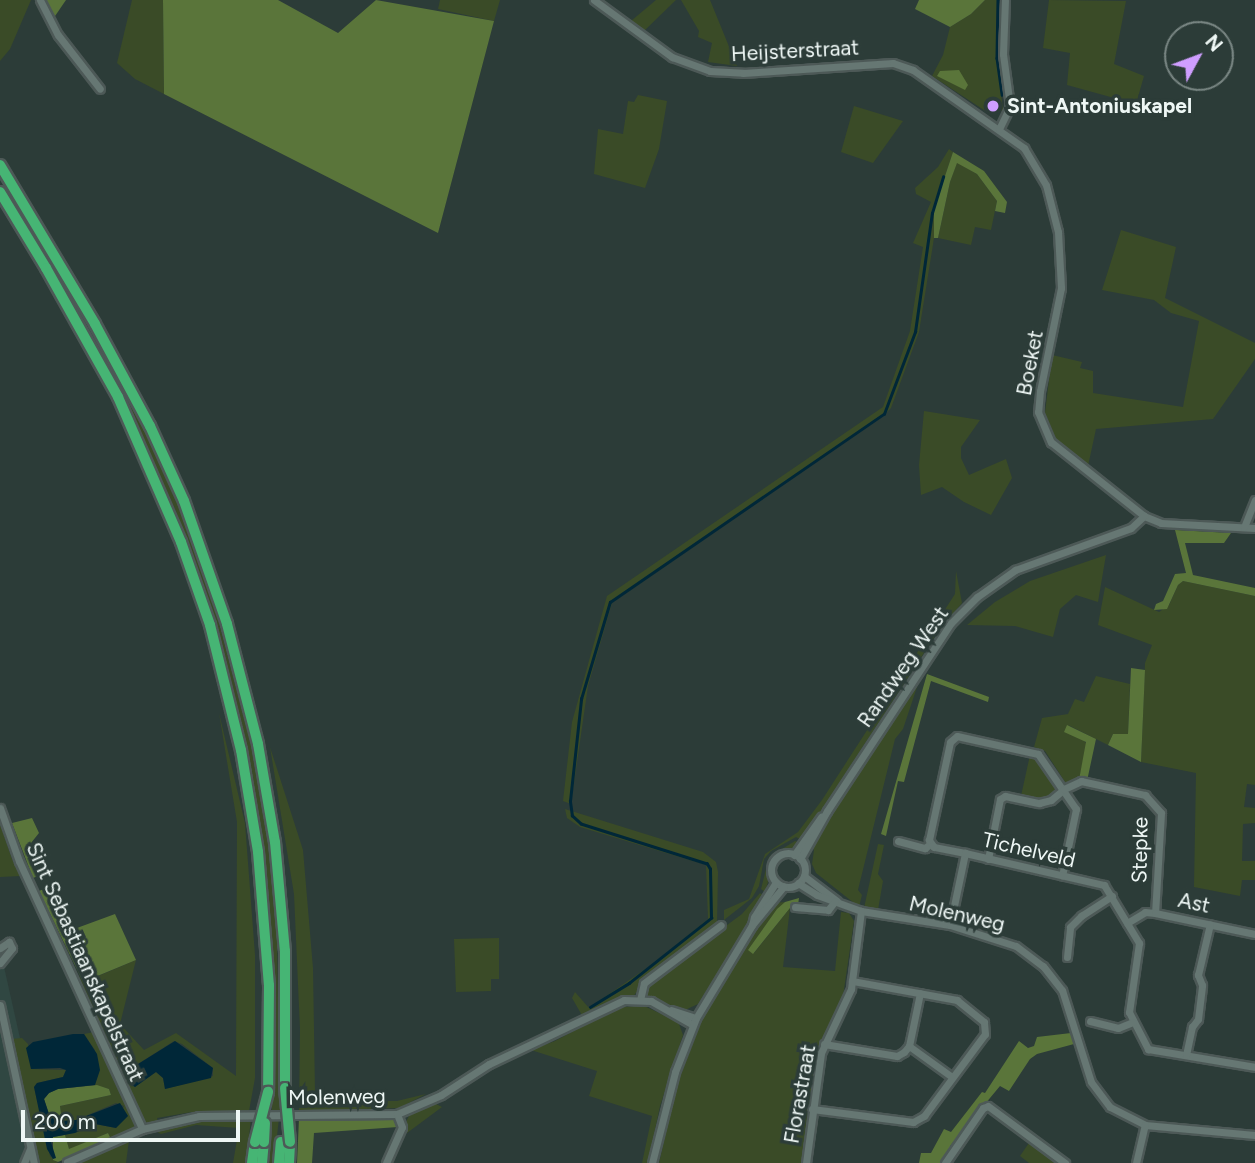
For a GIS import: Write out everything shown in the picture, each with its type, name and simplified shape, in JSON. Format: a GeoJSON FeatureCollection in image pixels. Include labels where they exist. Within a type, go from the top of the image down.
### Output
{"type":"FeatureCollection","features":[{"type":"Feature","properties":{"kind":"highway"},"geometry":{"type":"LineString","coordinates":[[0,165],[95,324],[150,426],[184,501],[227,624],[258,744],[275,842],[285,951],[286,1142],[289,1163]]}},
{"type":"Feature","properties":{"kind":"highway"},"geometry":{"type":"LineString","coordinates":[[0,192],[118,397],[176,530],[210,625],[242,750],[258,852],[269,985],[268,1090],[260,1142],[252,1163]]}},
{"type":"Feature","properties":{"kind":"highway"},"geometry":{"type":"LineString","coordinates":[[260,1142],[262,1163]]}},
{"type":"Feature","properties":{"kind":"highway"},"geometry":{"type":"LineString","coordinates":[[279,1163],[286,1142]]}},
{"type":"Feature","properties":{"kind":"street"},"geometry":{"type":"LineString","coordinates":[[40,0],[58,35],[100,89]]}},
{"type":"Feature","properties":{"kind":"street","name":"Heijsterstraat"},"geometry":{"type":"LineString","coordinates":[[594,0],[672,57],[710,71],[743,73],[893,63],[913,69],[999,129]]}},
{"type":"Feature","properties":{"kind":"street"},"geometry":{"type":"LineString","coordinates":[[999,129],[1010,106],[1003,54],[1005,0]]}},
{"type":"Feature","properties":{"kind":"street","name":"Boeket"},"geometry":{"type":"LineString","coordinates":[[999,129],[1024,148],[1034,163],[1046,186],[1058,232],[1061,288],[1038,412],[1044,429],[1063,454],[1144,516],[1161,523],[1255,528]]}},
{"type":"Feature","properties":{"kind":"street"},"geometry":{"type":"LineString","coordinates":[[1244,527],[1255,500]]}},
{"type":"Feature","properties":{"kind":"street","name":"Randweg West"},"geometry":{"type":"LineString","coordinates":[[797,857],[934,646],[951,623],[977,597],[1015,570],[1131,528],[1144,516]]}},
{"type":"Feature","properties":{"kind":"street"},"geometry":{"type":"LineString","coordinates":[[898,841],[925,848],[930,844],[950,742],[954,737],[1032,751],[1038,754],[1076,809],[1062,876]]}},
{"type":"Feature","properties":{"kind":"street","name":"Stepke"},"geometry":{"type":"LineString","coordinates":[[988,859],[1000,799],[1005,796],[1039,803],[1051,800],[1064,789],[1081,781],[1145,795],[1155,803],[1161,813],[1155,913]]}},
{"type":"Feature","properties":{"kind":"street","name":"Sint Sebastiaanskapelstraat"},"geometry":{"type":"LineString","coordinates":[[0,808],[19,861],[142,1129]]}},
{"type":"Feature","properties":{"kind":"street"},"geometry":{"type":"LineString","coordinates":[[930,844],[965,853]]}},
{"type":"Feature","properties":{"kind":"street","name":"Tichelveld"},"geometry":{"type":"LineString","coordinates":[[950,925],[965,853],[1104,885],[1112,896]]}},
{"type":"Feature","properties":{"kind":"street"},"geometry":{"type":"LineString","coordinates":[[652,1163],[675,1072],[695,1021],[752,925],[784,886],[798,883],[804,876],[797,857],[783,854],[774,861],[772,872],[776,881],[784,886]]}},
{"type":"Feature","properties":{"kind":"street","name":"Molenweg"},"geometry":{"type":"LineString","coordinates":[[804,876],[835,900]]}},
{"type":"Feature","properties":{"kind":"street"},"geometry":{"type":"LineString","coordinates":[[752,925],[754,916],[776,881]]}},
{"type":"Feature","properties":{"kind":"street","name":"Molenweg"},"geometry":{"type":"LineString","coordinates":[[798,883],[861,911],[950,925],[1016,946],[1053,976],[1062,990],[1097,1092],[1121,1115],[1146,1125],[1255,1135]]}},
{"type":"Feature","properties":{"kind":"street"},"geometry":{"type":"LineString","coordinates":[[1067,957],[1070,928],[1081,916],[1112,896],[1139,943],[1129,1012],[1148,1049],[1255,1067]]}},
{"type":"Feature","properties":{"kind":"street","name":"Molenweg"},"geometry":{"type":"LineString","coordinates":[[795,907],[828,910],[835,900]]}},
{"type":"Feature","properties":{"kind":"street","name":"Florastraat"},"geometry":{"type":"LineString","coordinates":[[806,1163],[812,1109],[824,1044],[842,1014],[852,981],[861,911]]}},
{"type":"Feature","properties":{"kind":"street","name":"Ast"},"geometry":{"type":"LineString","coordinates":[[1127,923],[1145,912],[1255,934]]}},
{"type":"Feature","properties":{"kind":"street"},"geometry":{"type":"LineString","coordinates":[[1186,1055],[1192,1027],[1198,1019],[1202,985],[1198,975],[1210,924]]}},
{"type":"Feature","properties":{"kind":"street"},"geometry":{"type":"LineString","coordinates":[[695,1021],[681,1011],[640,1000],[644,983],[721,925]]}},
{"type":"Feature","properties":{"kind":"street"},"geometry":{"type":"LineString","coordinates":[[0,948],[9,942],[12,948],[0,963]]}},
{"type":"Feature","properties":{"kind":"street"},"geometry":{"type":"LineString","coordinates":[[812,1109],[913,1122],[924,1116],[985,1034],[984,1022],[957,1000],[852,981]]}},
{"type":"Feature","properties":{"kind":"street"},"geometry":{"type":"LineString","coordinates":[[824,1044],[897,1056],[909,1046],[920,993]]}},
{"type":"Feature","properties":{"kind":"street","name":"Molenweg"},"geometry":{"type":"LineString","coordinates":[[67,1162],[142,1129],[199,1116],[397,1114],[441,1096],[489,1064],[624,1000],[640,1000]]}},
{"type":"Feature","properties":{"kind":"street"},"geometry":{"type":"LineString","coordinates":[[0,1005],[34,1163]]}},
{"type":"Feature","properties":{"kind":"street"},"geometry":{"type":"LineString","coordinates":[[1090,1021],[1118,1028],[1133,1022]]}},
{"type":"Feature","properties":{"kind":"street"},"geometry":{"type":"LineString","coordinates":[[909,1046],[952,1077]]}},
{"type":"Feature","properties":{"kind":"street"},"geometry":{"type":"LineString","coordinates":[[945,1163],[983,1108],[988,1107],[1065,1163]]}},
{"type":"Feature","properties":{"kind":"street"},"geometry":{"type":"LineString","coordinates":[[386,1163],[402,1127],[397,1114]]}},
{"type":"Feature","properties":{"kind":"street"},"geometry":{"type":"LineString","coordinates":[[1136,1163],[1146,1125]]}},
{"type":"Feature","properties":{"kind":"street"},"geometry":{"type":"LineString","coordinates":[[24,1163],[30,1149]]}},
{"type":"Feature","properties":{"kind":"shaded area"},"geometry":{"type":"Polygon","coordinates":[[[0,949],[48,1163],[0,1163],[0,949]]]}},
{"type":"Feature","properties":{"kind":"green space"},"geometry":{"type":"Polygon","coordinates":[[[0,0],[31,0],[10,49],[0,61],[0,0]]]}},
{"type":"Feature","properties":{"kind":"green space"},"geometry":{"type":"Polygon","coordinates":[[[43,0],[66,0],[53,19],[43,0]]]}},
{"type":"Feature","properties":{"kind":"green space"},"geometry":{"type":"Polygon","coordinates":[[[132,0],[163,0],[164,94],[135,79],[117,63],[132,0]]]}},
{"type":"Feature","properties":{"kind":"green space"},"geometry":{"type":"Polygon","coordinates":[[[163,0],[278,0],[338,33],[376,0],[494,21],[438,233],[164,94],[163,0]]]}},
{"type":"Feature","properties":{"kind":"green space"},"geometry":{"type":"Polygon","coordinates":[[[440,0],[500,0],[494,21],[438,9],[440,0]]]}},
{"type":"Feature","properties":{"kind":"green space"},"geometry":{"type":"Polygon","coordinates":[[[656,0],[676,0],[644,31],[631,21],[656,0]]]}},
{"type":"Feature","properties":{"kind":"green space"},"geometry":{"type":"Polygon","coordinates":[[[681,0],[710,0],[737,66],[708,62],[712,43],[698,37],[699,31],[681,0]]]}},
{"type":"Feature","properties":{"kind":"green space"},"geometry":{"type":"Polygon","coordinates":[[[919,0],[985,0],[971,14],[950,27],[915,9],[919,0]]]}},
{"type":"Feature","properties":{"kind":"green space"},"geometry":{"type":"Polygon","coordinates":[[[985,0],[998,0],[996,53],[1003,110],[998,112],[987,112],[932,76],[943,55],[950,27],[971,14],[985,0]]]}},
{"type":"Feature","properties":{"kind":"green space"},"geometry":{"type":"Polygon","coordinates":[[[1049,0],[1126,1],[1114,64],[1144,76],[1136,104],[1067,85],[1070,53],[1043,48],[1049,0]]]}},
{"type":"Feature","properties":{"kind":"green space"},"geometry":{"type":"Polygon","coordinates":[[[959,70],[968,85],[965,90],[937,76],[940,71],[959,70]]]}},
{"type":"Feature","properties":{"kind":"green space"},"geometry":{"type":"Polygon","coordinates":[[[638,95],[667,101],[659,149],[645,188],[594,174],[598,129],[623,134],[628,101],[634,102],[638,95]]]}},
{"type":"Feature","properties":{"kind":"green space"},"geometry":{"type":"Polygon","coordinates":[[[854,106],[903,121],[873,163],[841,152],[854,106]]]}},
{"type":"Feature","properties":{"kind":"green space"},"geometry":{"type":"Polygon","coordinates":[[[949,149],[953,152],[934,209],[934,238],[919,332],[891,408],[612,603],[588,686],[571,804],[563,801],[572,722],[607,596],[883,407],[910,331],[923,247],[913,243],[931,202],[916,194],[915,188],[938,167],[949,149]]]}},
{"type":"Feature","properties":{"kind":"green space"},"geometry":{"type":"Polygon","coordinates":[[[953,152],[984,171],[1007,202],[1005,213],[995,211],[997,201],[977,174],[957,163],[950,182],[938,238],[934,238],[934,209],[953,152]]]}},
{"type":"Feature","properties":{"kind":"green space"},"geometry":{"type":"Polygon","coordinates":[[[957,162],[977,174],[997,201],[991,230],[975,227],[971,245],[938,238],[957,162]]]}},
{"type":"Feature","properties":{"kind":"green space"},"geometry":{"type":"Polygon","coordinates":[[[1121,230],[1176,247],[1165,298],[1255,343],[1255,359],[1213,419],[1096,429],[1088,466],[1056,439],[1045,413],[1052,355],[1082,362],[1080,368],[1093,371],[1093,393],[1183,407],[1199,321],[1171,313],[1154,300],[1102,290],[1121,230]]]}},
{"type":"Feature","properties":{"kind":"green space"},"geometry":{"type":"Polygon","coordinates":[[[101,347],[137,414],[184,513],[210,589],[251,745],[269,847],[277,942],[280,1111],[272,1111],[268,918],[217,635],[176,511],[100,352],[101,347]]]}},
{"type":"Feature","properties":{"kind":"green space"},"geometry":{"type":"Polygon","coordinates":[[[924,411],[980,420],[961,447],[961,458],[969,475],[1006,459],[1012,478],[991,515],[964,502],[942,487],[921,495],[919,465],[924,411]]]}},
{"type":"Feature","properties":{"kind":"green space"},"geometry":{"type":"Polygon","coordinates":[[[1175,530],[1231,533],[1224,543],[1185,543],[1193,575],[1255,588],[1255,596],[1183,581],[1178,585],[1167,609],[1154,610],[1156,604],[1163,601],[1175,574],[1186,573],[1175,530]]]}},
{"type":"Feature","properties":{"kind":"green space"},"geometry":{"type":"Polygon","coordinates":[[[1106,555],[1098,602],[1076,595],[1060,609],[1053,637],[1015,626],[967,625],[995,602],[1030,581],[1106,555]]]}},
{"type":"Feature","properties":{"kind":"green space"},"geometry":{"type":"Polygon","coordinates":[[[956,571],[962,603],[937,633],[817,817],[800,839],[796,837],[771,851],[764,859],[759,886],[752,898],[724,920],[724,910],[749,899],[765,854],[798,832],[822,800],[955,594],[956,571]]]}},
{"type":"Feature","properties":{"kind":"green space"},"geometry":{"type":"Polygon","coordinates":[[[1183,581],[1255,596],[1255,785],[1247,784],[1244,807],[1255,808],[1255,823],[1243,824],[1242,861],[1255,861],[1255,880],[1242,880],[1240,896],[1194,887],[1196,773],[1141,762],[1145,663],[1152,645],[1098,625],[1105,587],[1159,612],[1169,605],[1178,585],[1183,581]]]}},
{"type":"Feature","properties":{"kind":"green space"},"geometry":{"type":"Polygon","coordinates":[[[1131,668],[1145,670],[1141,762],[1108,745],[1113,734],[1128,734],[1131,668]]]}},
{"type":"Feature","properties":{"kind":"green space"},"geometry":{"type":"Polygon","coordinates":[[[922,672],[903,729],[895,739],[858,890],[862,895],[859,907],[816,873],[812,864],[814,850],[811,846],[922,672]]]}},
{"type":"Feature","properties":{"kind":"green space"},"geometry":{"type":"Polygon","coordinates":[[[927,674],[989,697],[988,702],[931,681],[904,782],[898,781],[886,836],[881,834],[927,674]]]}},
{"type":"Feature","properties":{"kind":"green space"},"geometry":{"type":"Polygon","coordinates":[[[1096,676],[1130,684],[1128,734],[1113,734],[1108,745],[1068,725],[1087,744],[1079,780],[1067,785],[1045,751],[1034,747],[1042,718],[1068,714],[1075,699],[1084,702],[1096,676]]]}},
{"type":"Feature","properties":{"kind":"green space"},"geometry":{"type":"Polygon","coordinates":[[[219,713],[245,823],[255,955],[255,1078],[249,1111],[192,1112],[157,1118],[158,1121],[148,1123],[142,1120],[78,982],[79,976],[84,982],[136,960],[120,1024],[144,1050],[176,1033],[236,1076],[237,822],[219,713]],[[174,1041],[130,1069],[127,1073],[132,1085],[135,1087],[156,1072],[163,1078],[165,1089],[213,1076],[213,1068],[174,1041]]]}},
{"type":"Feature","properties":{"kind":"green space"},"geometry":{"type":"Polygon","coordinates":[[[1067,725],[1096,739],[1087,781],[1079,780],[1086,742],[1064,732],[1067,725]]]}},
{"type":"Feature","properties":{"kind":"green space"},"geometry":{"type":"Polygon","coordinates":[[[270,747],[303,850],[313,968],[315,1093],[321,1098],[375,1101],[397,1101],[426,1094],[399,1108],[299,1111],[300,1029],[294,894],[270,747]]]}},
{"type":"Feature","properties":{"kind":"green space"},"geometry":{"type":"Polygon","coordinates":[[[1030,755],[1036,756],[1060,790],[1045,801],[1021,796],[1030,755]]]}},
{"type":"Feature","properties":{"kind":"green space"},"geometry":{"type":"Polygon","coordinates":[[[565,809],[703,852],[716,862],[718,872],[717,925],[646,980],[632,998],[583,1017],[572,998],[575,992],[589,1008],[651,965],[708,919],[706,865],[580,827],[567,818],[565,809]]]}},
{"type":"Feature","properties":{"kind":"green space"},"geometry":{"type":"Polygon","coordinates":[[[32,818],[39,833],[31,843],[36,860],[45,868],[43,874],[33,878],[12,823],[32,818]]]}},
{"type":"Feature","properties":{"kind":"green space"},"geometry":{"type":"Polygon","coordinates":[[[0,824],[12,859],[21,876],[0,877],[0,824]]]}},
{"type":"Feature","properties":{"kind":"green space"},"geometry":{"type":"Polygon","coordinates":[[[795,841],[798,842],[794,847],[772,857],[767,866],[768,882],[765,892],[761,889],[769,857],[795,841]]]}},
{"type":"Feature","properties":{"kind":"green space"},"geometry":{"type":"Polygon","coordinates":[[[878,844],[884,845],[878,874],[883,881],[878,910],[864,908],[878,844]]]}},
{"type":"Feature","properties":{"kind":"green space"},"geometry":{"type":"Polygon","coordinates":[[[54,885],[66,932],[115,914],[136,960],[83,982],[39,891],[54,885]]]}},
{"type":"Feature","properties":{"kind":"green space"},"geometry":{"type":"Polygon","coordinates":[[[760,893],[763,895],[750,921],[698,1004],[685,1010],[647,998],[645,987],[650,982],[742,914],[760,893]]]}},
{"type":"Feature","properties":{"kind":"green space"},"geometry":{"type":"Polygon","coordinates":[[[799,898],[798,905],[790,908],[753,954],[748,950],[777,909],[785,902],[799,898]]]}},
{"type":"Feature","properties":{"kind":"green space"},"geometry":{"type":"Polygon","coordinates":[[[785,902],[749,950],[754,953],[790,908],[783,967],[835,971],[841,912],[849,913],[854,921],[841,1010],[816,1052],[802,1163],[659,1163],[677,1085],[710,999],[774,903],[785,902]]]}},
{"type":"Feature","properties":{"kind":"green space"},"geometry":{"type":"Polygon","coordinates":[[[499,938],[499,979],[491,979],[491,991],[456,992],[454,939],[499,938]]]}},
{"type":"Feature","properties":{"kind":"green space"},"geometry":{"type":"Polygon","coordinates":[[[642,1005],[679,1024],[683,1035],[660,1106],[648,1163],[642,1163],[652,1116],[589,1096],[597,1071],[531,1050],[555,1041],[617,1008],[642,1005]]]}},
{"type":"Feature","properties":{"kind":"green space"},"geometry":{"type":"Polygon","coordinates":[[[94,1032],[135,1121],[134,1127],[111,1139],[108,1133],[69,1150],[65,1135],[95,1124],[116,1128],[124,1106],[116,1103],[76,1120],[62,1121],[60,1106],[111,1095],[109,1089],[95,1085],[95,1050],[84,1034],[94,1032]]]}},
{"type":"Feature","properties":{"kind":"green space"},"geometry":{"type":"Polygon","coordinates":[[[1071,1033],[1074,1044],[1037,1054],[1030,1059],[1009,1091],[1000,1086],[950,1146],[950,1152],[941,1163],[919,1163],[921,1153],[931,1153],[944,1129],[951,1132],[982,1092],[985,1093],[1019,1041],[1028,1048],[1034,1046],[1037,1037],[1071,1033]]]}},
{"type":"Feature","properties":{"kind":"green space"},"geometry":{"type":"Polygon","coordinates":[[[22,1038],[28,1044],[31,1069],[66,1070],[63,1077],[37,1083],[34,1087],[50,1156],[58,1163],[37,1163],[11,1039],[22,1038]]]}},
{"type":"Feature","properties":{"kind":"green space"},"geometry":{"type":"Polygon","coordinates":[[[97,1085],[109,1089],[111,1095],[60,1106],[62,1121],[50,1117],[44,1099],[49,1093],[58,1089],[97,1085]]]}},
{"type":"Feature","properties":{"kind":"green space"},"geometry":{"type":"Polygon","coordinates":[[[436,1104],[442,1107],[407,1133],[406,1122],[411,1112],[436,1104]]]}},
{"type":"Feature","properties":{"kind":"green space"},"geometry":{"type":"Polygon","coordinates":[[[392,1117],[398,1127],[314,1133],[312,1163],[297,1163],[299,1118],[392,1117]]]}},
{"type":"Feature","properties":{"kind":"green space"},"geometry":{"type":"Polygon","coordinates":[[[279,1118],[274,1163],[268,1163],[271,1119],[279,1118]]]}},
{"type":"Feature","properties":{"kind":"green space"},"geometry":{"type":"Polygon","coordinates":[[[251,1119],[246,1163],[233,1163],[239,1128],[196,1125],[161,1134],[154,1130],[193,1120],[251,1119]]]}},
{"type":"Feature","properties":{"kind":"green space"},"geometry":{"type":"Polygon","coordinates":[[[108,1133],[111,1139],[58,1162],[53,1160],[53,1137],[65,1135],[69,1149],[108,1133]]]}},
{"type":"Feature","properties":{"kind":"green space"},"geometry":{"type":"Polygon","coordinates":[[[129,1140],[126,1163],[76,1163],[114,1146],[129,1140]]]}},
{"type":"Feature","properties":{"kind":"green space"},"geometry":{"type":"Polygon","coordinates":[[[1031,1140],[1061,1163],[1029,1163],[1020,1156],[1031,1140]]]}},
{"type":"Feature","properties":{"kind":"water"},"geometry":{"type":"Polygon","coordinates":[[[84,1034],[97,1054],[100,1070],[95,1085],[58,1089],[49,1093],[44,1099],[50,1117],[62,1121],[76,1120],[120,1103],[128,1116],[116,1128],[95,1124],[75,1133],[53,1137],[51,1142],[56,1158],[53,1159],[47,1149],[34,1087],[37,1083],[63,1077],[66,1070],[31,1069],[26,1048],[33,1042],[84,1034]]]}},
{"type":"Feature","properties":{"kind":"water"},"geometry":{"type":"Polygon","coordinates":[[[175,1041],[213,1068],[211,1078],[165,1089],[163,1078],[156,1072],[135,1087],[132,1085],[127,1073],[130,1069],[175,1041]]]}},
{"type":"Feature","properties":{"kind":"waterway"},"geometry":{"type":"LineString","coordinates":[[998,0],[997,58],[1002,95]]}},
{"type":"Feature","properties":{"kind":"waterway"},"geometry":{"type":"LineString","coordinates":[[590,1007],[629,983],[711,918],[710,869],[707,864],[581,824],[572,816],[570,801],[581,699],[610,602],[884,414],[915,332],[932,213],[943,177]]}},
{"type":"Feature","properties":{"kind":"place","name":"Sint-Antoniuskapel"},"geometry":{"type":"Point","coordinates":[993,106]}}]}
